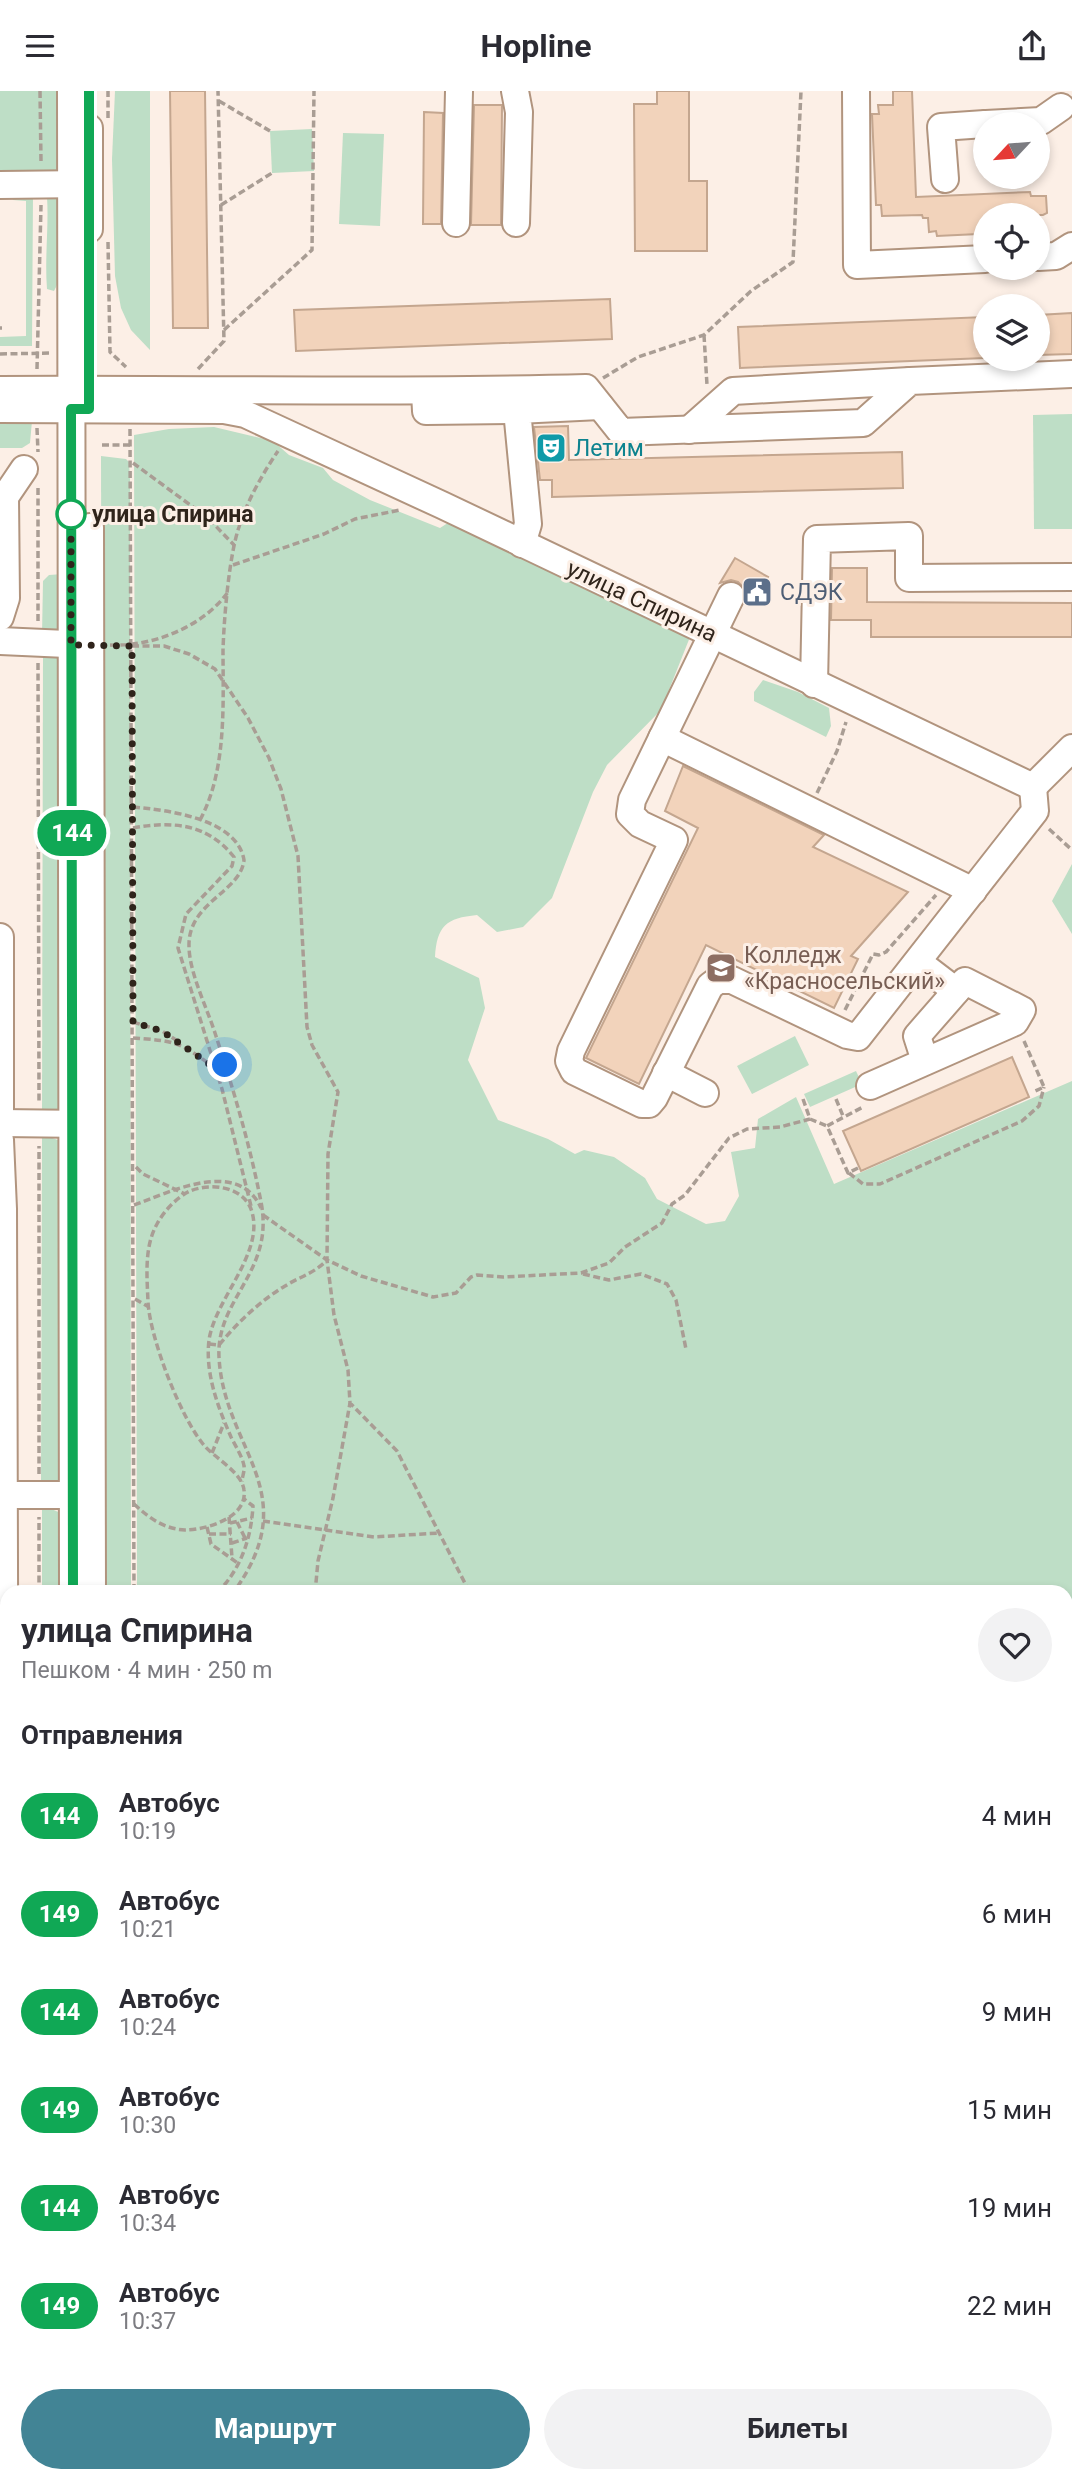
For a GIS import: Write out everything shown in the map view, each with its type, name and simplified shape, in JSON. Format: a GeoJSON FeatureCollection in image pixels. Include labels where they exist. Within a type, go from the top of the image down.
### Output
{"type":"FeatureCollection","features":[{"type":"Feature","properties":{"kind":"street"},"geometry":{"type":"LineString","coordinates":[[71,91],[80,184]]}},
{"type":"Feature","properties":{"kind":"street"},"geometry":{"type":"LineString","coordinates":[[89,91],[80,184],[80,399],[83,1495],[91,1585]]}},
{"type":"Feature","properties":{"kind":"street"},"geometry":{"type":"LineString","coordinates":[[456,223],[459,91]]}},
{"type":"Feature","properties":{"kind":"street"},"geometry":{"type":"LineString","coordinates":[[515,91],[519,112],[516,223]]}},
{"type":"Feature","properties":{"kind":"street"},"geometry":{"type":"LineString","coordinates":[[856,91],[857,265],[973,260]]}},
{"type":"Feature","properties":{"kind":"street"},"geometry":{"type":"LineString","coordinates":[[945,179],[941,127],[973,125]]}},
{"type":"Feature","properties":{"kind":"street"},"geometry":{"type":"LineString","coordinates":[[0,185],[80,184]]}},
{"type":"Feature","properties":{"kind":"street"},"geometry":{"type":"LineString","coordinates":[[1050,256],[1056,256],[1072,246]]}},
{"type":"Feature","properties":{"kind":"street"},"geometry":{"type":"LineString","coordinates":[[689,430],[733,391],[1072,374]]}},
{"type":"Feature","properties":{"kind":"street"},"geometry":{"type":"LineString","coordinates":[[224,399],[425,392],[593,397],[621,432],[863,423],[910,381]]}},
{"type":"Feature","properties":{"kind":"street","name":"улица Спирина"},"geometry":{"type":"LineString","coordinates":[[0,390],[80,399],[224,399],[245,414],[442,505],[852,702],[1034,799]]}},
{"type":"Feature","properties":{"kind":"street"},"geometry":{"type":"LineString","coordinates":[[425,392],[426,411],[517,409],[593,397]]}},
{"type":"Feature","properties":{"kind":"street","name":"улица Спирина"},"geometry":{"type":"LineString","coordinates":[[0,409],[80,399]]}},
{"type":"Feature","properties":{"kind":"street"},"geometry":{"type":"LineString","coordinates":[[517,409],[528,524],[522,544]]}},
{"type":"Feature","properties":{"kind":"street"},"geometry":{"type":"LineString","coordinates":[[0,617],[6,598],[5,497],[33,471]]}},
{"type":"Feature","properties":{"kind":"street"},"geometry":{"type":"LineString","coordinates":[[814,684],[817,539],[909,536],[909,579],[1072,577]]}},
{"type":"Feature","properties":{"kind":"street"},"geometry":{"type":"LineString","coordinates":[[731,596],[632,800],[630,814],[640,824],[674,840],[571,1051],[569,1061],[574,1071],[642,1104],[649,1104],[654,1098],[710,986],[718,980],[732,980],[858,1037],[973,891],[1034,799],[1072,748]]}},
{"type":"Feature","properties":{"kind":"street"},"geometry":{"type":"LineString","coordinates":[[0,641],[81,645]]}},
{"type":"Feature","properties":{"kind":"street"},"geometry":{"type":"LineString","coordinates":[[662,738],[973,891]]}},
{"type":"Feature","properties":{"kind":"street"},"geometry":{"type":"LineString","coordinates":[[0,937],[0,1124],[82,1124]]}},
{"type":"Feature","properties":{"kind":"street"},"geometry":{"type":"LineString","coordinates":[[918,962],[956,991]]}},
{"type":"Feature","properties":{"kind":"street"},"geometry":{"type":"LineString","coordinates":[[868,1096],[925,1061],[1015,1022],[1022,1010],[965,981],[917,1036],[925,1061]]}},
{"type":"Feature","properties":{"kind":"street"},"geometry":{"type":"LineString","coordinates":[[667,1073],[705,1093]]}},
{"type":"Feature","properties":{"kind":"street"},"geometry":{"type":"LineString","coordinates":[[0,1140],[4,1209],[2,1585]]}},
{"type":"Feature","properties":{"kind":"street"},"geometry":{"type":"LineString","coordinates":[[2,1496],[83,1495]]}},
{"type":"Feature","properties":{"kind":"street"},"geometry":{"type":"LineString","coordinates":[[74,1585],[83,1495]]}},
{"type":"Feature","properties":{"kind":"path"},"geometry":{"type":"LineString","coordinates":[[36,378],[42,185],[40,91]]}},
{"type":"Feature","properties":{"kind":"path"},"geometry":{"type":"LineString","coordinates":[[186,369],[200,369],[224,341],[218,91]]}},
{"type":"Feature","properties":{"kind":"path"},"geometry":{"type":"LineString","coordinates":[[224,330],[312,250],[314,91]]}},
{"type":"Feature","properties":{"kind":"path"},"geometry":{"type":"LineString","coordinates":[[593,397],[638,357],[704,335],[751,291],[793,262],[801,91]]}},
{"type":"Feature","properties":{"kind":"path"},"geometry":{"type":"LineString","coordinates":[[219,101],[270,131]]}},
{"type":"Feature","properties":{"kind":"path"},"geometry":{"type":"LineString","coordinates":[[221,205],[272,173]]}},
{"type":"Feature","properties":{"kind":"path"},"geometry":{"type":"LineString","coordinates":[[704,335],[709,412]]}},
{"type":"Feature","properties":{"kind":"path"},"geometry":{"type":"LineString","coordinates":[[0,354],[61,352]]}},
{"type":"Feature","properties":{"kind":"path"},"geometry":{"type":"LineString","coordinates":[[36,419],[33,471],[38,643],[39,1585]]}},
{"type":"Feature","properties":{"kind":"path"},"geometry":{"type":"LineString","coordinates":[[130,420],[134,1585]]}},
{"type":"Feature","properties":{"kind":"path"},"geometry":{"type":"LineString","coordinates":[[201,820],[211,796],[217,764],[234,545],[239,525],[251,498],[276,453],[291,434]]}},
{"type":"Feature","properties":{"kind":"path"},"geometry":{"type":"LineString","coordinates":[[102,445],[131,445]]}},
{"type":"Feature","properties":{"kind":"path"},"geometry":{"type":"LineString","coordinates":[[132,462],[208,518],[234,545]]}},
{"type":"Feature","properties":{"kind":"path"},"geometry":{"type":"LineString","coordinates":[[233,565],[324,534],[355,519],[442,505]]}},
{"type":"Feature","properties":{"kind":"path"},"geometry":{"type":"LineString","coordinates":[[132,646],[203,619],[218,607],[229,591]]}},
{"type":"Feature","properties":{"kind":"path"},"geometry":{"type":"LineString","coordinates":[[81,645],[164,646],[189,653],[215,669],[270,758],[298,856],[307,1027],[312,1045],[338,1092],[328,1154],[330,1180],[327,1260],[334,1315],[348,1370],[350,1403],[318,1561],[316,1585]]}},
{"type":"Feature","properties":{"kind":"path"},"geometry":{"type":"LineString","coordinates":[[808,810],[837,751],[852,702]]}},
{"type":"Feature","properties":{"kind":"path"},"geometry":{"type":"LineString","coordinates":[[1034,799],[1050,830],[1072,850]]}},
{"type":"Feature","properties":{"kind":"path"},"geometry":{"type":"LineString","coordinates":[[133,807],[201,820],[235,842],[243,856],[241,871],[197,916],[188,948],[225,1065],[255,1174],[263,1216],[258,1258],[226,1319],[219,1345],[221,1374],[229,1404],[254,1462],[263,1506],[257,1549],[238,1585]]}},
{"type":"Feature","properties":{"kind":"path"},"geometry":{"type":"LineString","coordinates":[[188,825],[191,816]]}},
{"type":"Feature","properties":{"kind":"path"},"geometry":{"type":"LineString","coordinates":[[133,828],[165,823],[188,825],[207,835],[234,857],[243,856]]}},
{"type":"Feature","properties":{"kind":"path"},"geometry":{"type":"LineString","coordinates":[[234,857],[232,866],[189,909],[181,926],[178,948],[215,1068],[252,1211],[254,1229],[244,1260],[215,1317],[209,1344],[211,1377],[219,1408],[244,1466],[244,1499],[253,1506],[263,1506]]}},
{"type":"Feature","properties":{"kind":"path"},"geometry":{"type":"LineString","coordinates":[[836,1029],[873,954],[886,952],[930,903],[945,877]]}},
{"type":"Feature","properties":{"kind":"path"},"geometry":{"type":"LineString","coordinates":[[189,909],[197,916]]}},
{"type":"Feature","properties":{"kind":"path"},"geometry":{"type":"LineString","coordinates":[[186,980],[196,977]]}},
{"type":"Feature","properties":{"kind":"path"},"geometry":{"type":"LineString","coordinates":[[133,1022],[162,1031],[215,1068]]}},
{"type":"Feature","properties":{"kind":"path"},"geometry":{"type":"LineString","coordinates":[[133,1038],[180,1044]]}},
{"type":"Feature","properties":{"kind":"path"},"geometry":{"type":"LineString","coordinates":[[581,1273],[609,1263],[625,1247],[662,1223],[672,1204],[685,1195],[729,1138],[747,1129],[780,1127],[810,1119],[827,1126],[848,1173],[863,1184],[880,1184],[1022,1121],[1039,1106],[1044,1087],[1023,1040],[1016,1039]]}},
{"type":"Feature","properties":{"kind":"path"},"geometry":{"type":"LineString","coordinates":[[215,1068],[225,1065]]}},
{"type":"Feature","properties":{"kind":"path"},"geometry":{"type":"LineString","coordinates":[[1033,1092],[1044,1087]]}},
{"type":"Feature","properties":{"kind":"path"},"geometry":{"type":"LineString","coordinates":[[827,1126],[868,1096]]}},
{"type":"Feature","properties":{"kind":"path"},"geometry":{"type":"LineString","coordinates":[[803,1099],[810,1119]]}},
{"type":"Feature","properties":{"kind":"path"},"geometry":{"type":"LineString","coordinates":[[836,1099],[843,1116]]}},
{"type":"Feature","properties":{"kind":"path"},"geometry":{"type":"LineString","coordinates":[[134,1167],[185,1194]]}},
{"type":"Feature","properties":{"kind":"path"},"geometry":{"type":"LineString","coordinates":[[848,1173],[858,1168]]}},
{"type":"Feature","properties":{"kind":"path"},"geometry":{"type":"LineString","coordinates":[[134,1205],[194,1183],[232,1184],[255,1198],[263,1216],[327,1260],[361,1276],[433,1297],[456,1293],[471,1277],[477,1275],[503,1277],[581,1273],[609,1279],[641,1274],[667,1285],[676,1300],[686,1349]]}},
{"type":"Feature","properties":{"kind":"path"},"geometry":{"type":"LineString","coordinates":[[242,1482],[212,1453],[187,1419],[154,1334],[149,1307],[148,1261],[151,1239],[162,1216],[185,1194],[202,1188],[225,1188],[243,1196],[252,1211]]}},
{"type":"Feature","properties":{"kind":"path"},"geometry":{"type":"LineString","coordinates":[[254,1229],[263,1230]]}},
{"type":"Feature","properties":{"kind":"path"},"geometry":{"type":"LineString","coordinates":[[219,1345],[258,1305],[285,1286],[318,1270],[327,1260]]}},
{"type":"Feature","properties":{"kind":"path"},"geometry":{"type":"LineString","coordinates":[[233,1284],[242,1290]]}},
{"type":"Feature","properties":{"kind":"path"},"geometry":{"type":"LineString","coordinates":[[134,1299],[149,1307]]}},
{"type":"Feature","properties":{"kind":"path"},"geometry":{"type":"LineString","coordinates":[[209,1344],[219,1345]]}},
{"type":"Feature","properties":{"kind":"path"},"geometry":{"type":"LineString","coordinates":[[350,1403],[397,1451],[466,1585]]}},
{"type":"Feature","properties":{"kind":"path"},"geometry":{"type":"LineString","coordinates":[[219,1408],[229,1404]]}},
{"type":"Feature","properties":{"kind":"path"},"geometry":{"type":"LineString","coordinates":[[212,1453],[225,1422]]}},
{"type":"Feature","properties":{"kind":"path"},"geometry":{"type":"LineString","coordinates":[[244,1466],[254,1462]]}},
{"type":"Feature","properties":{"kind":"path"},"geometry":{"type":"LineString","coordinates":[[134,1504],[148,1517],[167,1527],[188,1530],[207,1527],[229,1517],[244,1499]]}},
{"type":"Feature","properties":{"kind":"path"},"geometry":{"type":"LineString","coordinates":[[223,1585],[238,1566],[253,1506]]}},
{"type":"Feature","properties":{"kind":"path"},"geometry":{"type":"LineString","coordinates":[[229,1517],[232,1558]]}},
{"type":"Feature","properties":{"kind":"path"},"geometry":{"type":"LineString","coordinates":[[230,1523],[252,1517]]}},
{"type":"Feature","properties":{"kind":"path"},"geometry":{"type":"LineString","coordinates":[[237,1521],[247,1538]]}},
{"type":"Feature","properties":{"kind":"path"},"geometry":{"type":"LineString","coordinates":[[263,1521],[374,1537],[439,1533]]}},
{"type":"Feature","properties":{"kind":"path"},"geometry":{"type":"LineString","coordinates":[[214,1524],[225,1534]]}},
{"type":"Feature","properties":{"kind":"path"},"geometry":{"type":"LineString","coordinates":[[207,1527],[211,1544],[232,1558],[246,1573]]}},
{"type":"Feature","properties":{"kind":"path"},"geometry":{"type":"LineString","coordinates":[[209,1534],[231,1534]]}},
{"type":"Feature","properties":{"kind":"path"},"geometry":{"type":"LineString","coordinates":[[232,1543],[247,1538]]}},
{"type":"Feature","properties":{"kind":"green space"},"geometry":{"type":"Polygon","coordinates":[[[0,91],[57,91],[57,285],[54,291],[47,289],[45,178],[0,172],[0,91]]]}},
{"type":"Feature","properties":{"kind":"green space"},"geometry":{"type":"Polygon","coordinates":[[[115,91],[150,91],[150,350],[131,330],[121,308],[115,276],[112,159],[115,91]]]}},
{"type":"Feature","properties":{"kind":"green space"},"geometry":{"type":"Polygon","coordinates":[[[312,129],[314,171],[272,173],[270,131],[312,129]]]}},
{"type":"Feature","properties":{"kind":"green space"},"geometry":{"type":"Polygon","coordinates":[[[343,133],[384,134],[380,226],[339,224],[343,133]]]}},
{"type":"Feature","properties":{"kind":"green space"},"geometry":{"type":"Polygon","coordinates":[[[10,195],[33,195],[32,346],[0,346],[0,337],[26,336],[26,201],[13,200],[10,195]]]}},
{"type":"Feature","properties":{"kind":"green space"},"geometry":{"type":"Polygon","coordinates":[[[1072,414],[1072,529],[1034,529],[1033,415],[1072,414]]]}},
{"type":"Feature","properties":{"kind":"green space"},"geometry":{"type":"Polygon","coordinates":[[[0,421],[32,421],[30,443],[22,448],[0,448],[0,421]]]}},
{"type":"Feature","properties":{"kind":"green space"},"geometry":{"type":"Polygon","coordinates":[[[214,427],[273,441],[289,455],[323,468],[333,480],[370,500],[440,528],[454,519],[690,637],[661,710],[607,765],[593,792],[552,898],[523,927],[497,932],[477,915],[451,921],[445,925],[438,938],[435,957],[479,978],[485,1008],[468,1060],[498,1120],[548,1139],[575,1154],[584,1150],[614,1157],[645,1178],[657,1199],[706,1224],[725,1221],[739,1196],[731,1152],[755,1148],[758,1119],[796,1097],[834,1184],[1072,1081],[1072,1585],[137,1585],[134,435],[169,429],[214,427]]]}},
{"type":"Feature","properties":{"kind":"green space"},"geometry":{"type":"Polygon","coordinates":[[[101,456],[126,459],[129,462],[130,480],[131,1585],[104,1585],[101,456]]]}},
{"type":"Feature","properties":{"kind":"green space"},"geometry":{"type":"Polygon","coordinates":[[[63,574],[63,627],[48,635],[42,635],[43,581],[49,575],[63,574]]]}},
{"type":"Feature","properties":{"kind":"green space"},"geometry":{"type":"Polygon","coordinates":[[[43,652],[64,661],[62,1110],[42,1118],[43,652]]]}},
{"type":"Feature","properties":{"kind":"green space"},"geometry":{"type":"Polygon","coordinates":[[[763,680],[798,692],[829,708],[831,726],[826,737],[754,701],[754,692],[763,680]]]}},
{"type":"Feature","properties":{"kind":"green space"},"geometry":{"type":"Polygon","coordinates":[[[1072,864],[1072,934],[1052,901],[1072,864]]]}},
{"type":"Feature","properties":{"kind":"green space"},"geometry":{"type":"Polygon","coordinates":[[[795,1036],[809,1065],[752,1094],[737,1066],[795,1036]]]}},
{"type":"Feature","properties":{"kind":"green space"},"geometry":{"type":"Polygon","coordinates":[[[856,1071],[862,1084],[810,1107],[804,1094],[856,1071]]]}},
{"type":"Feature","properties":{"kind":"green space"},"geometry":{"type":"Polygon","coordinates":[[[42,1134],[63,1142],[62,1480],[41,1489],[42,1134]]]}},
{"type":"Feature","properties":{"kind":"green space"},"geometry":{"type":"Polygon","coordinates":[[[42,1505],[63,1514],[63,1585],[42,1585],[42,1505]]]}},
{"type":"Feature","properties":{"kind":"building"},"geometry":{"type":"Polygon","coordinates":[[[170,91],[205,91],[208,328],[173,328],[170,91]]]}},
{"type":"Feature","properties":{"kind":"building"},"geometry":{"type":"Polygon","coordinates":[[[657,91],[689,91],[689,181],[707,181],[707,251],[635,251],[634,104],[657,104],[657,91]]]}},
{"type":"Feature","properties":{"kind":"building"},"geometry":{"type":"Polygon","coordinates":[[[893,91],[912,91],[916,197],[1030,192],[1031,196],[1046,196],[1046,203],[973,203],[973,234],[937,236],[936,231],[929,232],[928,218],[923,218],[922,215],[882,216],[881,205],[876,205],[872,114],[879,114],[878,105],[893,105],[893,91]]]}},
{"type":"Feature","properties":{"kind":"building"},"geometry":{"type":"Polygon","coordinates":[[[474,105],[502,105],[501,225],[471,225],[474,105]]]}},
{"type":"Feature","properties":{"kind":"building"},"geometry":{"type":"Polygon","coordinates":[[[424,112],[443,113],[441,224],[423,224],[424,112]]]}},
{"type":"Feature","properties":{"kind":"building"},"geometry":{"type":"Polygon","coordinates":[[[610,299],[612,339],[296,351],[294,310],[610,299]]]}},
{"type":"Feature","properties":{"kind":"building"},"geometry":{"type":"Polygon","coordinates":[[[1072,313],[1072,354],[1050,355],[1050,314],[1072,313]]]}},
{"type":"Feature","properties":{"kind":"building"},"geometry":{"type":"Polygon","coordinates":[[[973,317],[973,358],[740,368],[738,327],[973,317]]]}},
{"type":"Feature","properties":{"kind":"building"},"geometry":{"type":"Polygon","coordinates":[[[568,426],[569,460],[902,452],[903,488],[552,497],[552,480],[540,480],[534,427],[568,426]]]}},
{"type":"Feature","properties":{"kind":"building"},"geometry":{"type":"Polygon","coordinates":[[[735,558],[768,577],[754,603],[746,599],[744,588],[738,582],[731,580],[720,583],[735,558]]]}},
{"type":"Feature","properties":{"kind":"building"},"geometry":{"type":"Polygon","coordinates":[[[832,568],[867,568],[867,602],[1072,603],[1072,637],[871,637],[871,620],[831,620],[832,568]]]}},
{"type":"Feature","properties":{"kind":"building"},"geometry":{"type":"Polygon","coordinates":[[[683,766],[824,835],[813,847],[908,892],[851,956],[858,959],[834,1008],[706,945],[639,1084],[586,1058],[698,828],[665,811],[683,766]]]}},
{"type":"Feature","properties":{"kind":"building"},"geometry":{"type":"Polygon","coordinates":[[[1012,1057],[1029,1097],[861,1171],[843,1131],[1012,1057]]]}},
{"type":"Feature","properties":{"kind":"bus line","name":"144"},"geometry":{"type":"LineString","coordinates":[[73,1585],[71,409],[89,409],[89,91]]}},
{"type":"Feature","properties":{"kind":"place","name":"Летим"},"geometry":{"type":"Point","coordinates":[551,448]}},
{"type":"Feature","properties":{"kind":"place","name":"улица Спирина"},"geometry":{"type":"Point","coordinates":[71,514]}},
{"type":"Feature","properties":{"kind":"place","name":"СДЭК"},"geometry":{"type":"Point","coordinates":[757,592]}},
{"type":"Feature","properties":{"kind":"place","name":"Колледж «Красносельский»"},"geometry":{"type":"Point","coordinates":[721,968]}},
{"type":"Feature","properties":{"kind":"route"},"geometry":{"type":"LineString","coordinates":[[71,514],[71,645],[132,646],[133,1022],[162,1031],[215,1068],[225,1065]]}}]}
